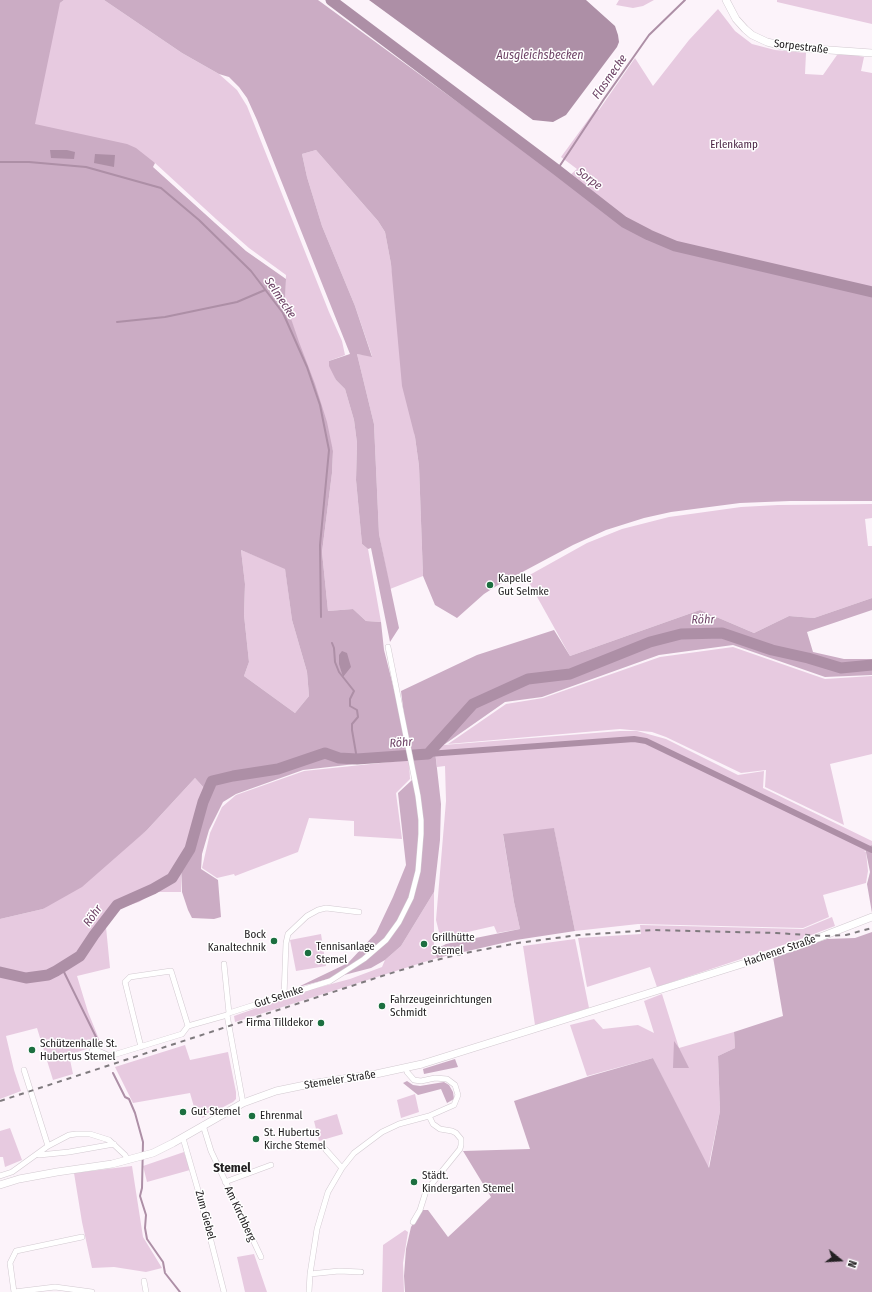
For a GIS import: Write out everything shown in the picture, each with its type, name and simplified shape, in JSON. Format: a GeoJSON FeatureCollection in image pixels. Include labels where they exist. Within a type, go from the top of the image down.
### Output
{"type":"FeatureCollection","features":[{"type":"Feature","properties":{"kind":"main road","name":"Sorpestraße"},"geometry":{"type":"LineString","coordinates":[[726,0],[736,19],[745,29],[752,35],[767,42],[787,47],[872,53]]}},
{"type":"Feature","properties":{"kind":"main road","name":"Hachener Straße"},"geometry":{"type":"LineString","coordinates":[[686,982],[800,945],[872,917]]}},
{"type":"Feature","properties":{"kind":"main road","name":"Stemeler Straße"},"geometry":{"type":"LineString","coordinates":[[0,1185],[19,1179],[112,1164],[153,1153],[183,1138],[243,1103],[276,1091],[422,1064],[686,982]]}},
{"type":"Feature","properties":{"kind":"street","name":"Gut Selmke"},"geometry":{"type":"LineString","coordinates":[[92,1051],[96,1050],[110,1056],[141,1047],[182,1034],[188,1026],[330,981],[364,959],[386,940],[399,922],[409,903],[418,871],[421,820],[418,796],[388,647]]}},
{"type":"Feature","properties":{"kind":"street"},"geometry":{"type":"LineString","coordinates":[[284,996],[286,943],[288,934],[307,916],[318,910],[326,908],[359,912]]}},
{"type":"Feature","properties":{"kind":"street"},"geometry":{"type":"LineString","coordinates":[[224,964],[228,1014],[243,1103]]}},
{"type":"Feature","properties":{"kind":"street"},"geometry":{"type":"LineString","coordinates":[[141,1047],[125,982],[130,977],[171,971],[188,1026]]}},
{"type":"Feature","properties":{"kind":"street"},"geometry":{"type":"LineString","coordinates":[[309,1292],[310,1274],[316,1235],[328,1192],[342,1168],[354,1153],[382,1132],[399,1124],[429,1116],[454,1105],[458,1095],[457,1088],[452,1081],[435,1078],[421,1081],[414,1080],[406,1068]]}},
{"type":"Feature","properties":{"kind":"street"},"geometry":{"type":"LineString","coordinates":[[24,1070],[48,1146]]}},
{"type":"Feature","properties":{"kind":"street"},"geometry":{"type":"LineString","coordinates":[[413,1222],[420,1210],[426,1192],[460,1149],[461,1145],[461,1139],[456,1133],[440,1129],[433,1124],[429,1116]]}},
{"type":"Feature","properties":{"kind":"street","name":"Am Kirchberg"},"geometry":{"type":"LineString","coordinates":[[203,1125],[211,1151],[261,1257]]}},
{"type":"Feature","properties":{"kind":"street"},"geometry":{"type":"LineString","coordinates":[[0,1176],[12,1172],[38,1155],[48,1146],[69,1135],[76,1134],[90,1134],[109,1140],[125,1155],[128,1160]]}},
{"type":"Feature","properties":{"kind":"street","name":"Zum Giebel"},"geometry":{"type":"LineString","coordinates":[[183,1138],[202,1204],[224,1292]]}},
{"type":"Feature","properties":{"kind":"street"},"geometry":{"type":"LineString","coordinates":[[38,1155],[69,1152],[114,1144]]}},
{"type":"Feature","properties":{"kind":"street"},"geometry":{"type":"LineString","coordinates":[[326,1150],[342,1168]]}},
{"type":"Feature","properties":{"kind":"street"},"geometry":{"type":"LineString","coordinates":[[225,1182],[271,1165]]}},
{"type":"Feature","properties":{"kind":"street"},"geometry":{"type":"LineString","coordinates":[[82,1237],[16,1251],[10,1263],[14,1292],[55,1287],[92,1292]]}},
{"type":"Feature","properties":{"kind":"street"},"geometry":{"type":"LineString","coordinates":[[310,1274],[339,1271],[361,1272]]}},
{"type":"Feature","properties":{"kind":"street"},"geometry":{"type":"LineString","coordinates":[[144,1281],[146,1292]]}},
{"type":"Feature","properties":{"kind":"green space"},"geometry":{"type":"Polygon","coordinates":[[[64,0],[104,0],[182,53],[219,74],[237,90],[247,106],[342,341],[345,355],[329,361],[336,380],[345,389],[354,420],[357,443],[356,480],[362,544],[368,549],[381,622],[366,621],[353,609],[328,611],[322,552],[332,473],[333,451],[285,301],[286,275],[249,248],[155,163],[0,117],[60,3],[64,0]]]}},
{"type":"Feature","properties":{"kind":"green space"},"geometry":{"type":"Polygon","coordinates":[[[619,0],[654,0],[643,6],[633,8],[616,5],[619,0]]]}},
{"type":"Feature","properties":{"kind":"green space"},"geometry":{"type":"Polygon","coordinates":[[[777,0],[872,0],[872,24],[777,2],[777,0]]]}},
{"type":"Feature","properties":{"kind":"green space","name":"Erlenkamp"},"geometry":{"type":"Polygon","coordinates":[[[718,9],[735,31],[752,44],[775,50],[806,53],[805,74],[823,75],[837,55],[844,53],[864,57],[861,71],[872,73],[872,291],[676,244],[625,220],[569,176],[577,169],[561,157],[596,109],[599,110],[635,58],[653,86],[689,40],[718,9]]]}},
{"type":"Feature","properties":{"kind":"green space"},"geometry":{"type":"Polygon","coordinates":[[[316,150],[378,221],[385,232],[391,264],[419,466],[423,576],[390,589],[379,534],[374,424],[357,354],[372,356],[355,306],[322,226],[307,177],[302,154],[316,150]]]}},
{"type":"Feature","properties":{"kind":"green space"},"geometry":{"type":"Polygon","coordinates":[[[872,504],[872,518],[865,519],[868,546],[872,546],[872,598],[814,618],[789,616],[754,633],[700,610],[570,656],[526,577],[587,543],[622,529],[669,517],[741,507],[872,504]]]}},
{"type":"Feature","properties":{"kind":"green space"},"geometry":{"type":"Polygon","coordinates":[[[241,550],[285,568],[292,620],[307,672],[309,696],[295,713],[244,676],[249,662],[244,615],[245,584],[241,550]]]}},
{"type":"Feature","properties":{"kind":"green space"},"geometry":{"type":"Polygon","coordinates":[[[733,647],[825,679],[872,676],[872,754],[830,764],[844,825],[765,787],[766,770],[741,773],[666,737],[652,732],[620,729],[448,744],[506,704],[543,698],[660,657],[733,647]]]}},
{"type":"Feature","properties":{"kind":"green space"},"geometry":{"type":"Polygon","coordinates":[[[620,731],[637,731],[666,739],[738,775],[764,771],[763,788],[872,841],[872,845],[865,847],[866,851],[864,851],[866,852],[868,871],[866,883],[823,895],[829,917],[803,928],[638,924],[575,931],[554,829],[503,835],[520,929],[497,933],[494,926],[446,937],[439,932],[436,920],[446,801],[445,766],[437,767],[435,751],[443,745],[620,731]]]}},
{"type":"Feature","properties":{"kind":"green space"},"geometry":{"type":"Polygon","coordinates":[[[409,760],[410,779],[396,793],[402,839],[354,836],[354,821],[309,818],[298,852],[235,876],[234,874],[217,878],[202,868],[210,833],[222,807],[236,795],[304,771],[409,760]]]}},
{"type":"Feature","properties":{"kind":"green space"},"geometry":{"type":"Polygon","coordinates":[[[195,778],[205,789],[181,866],[181,892],[156,892],[139,902],[120,908],[106,927],[110,968],[77,976],[88,1012],[101,1044],[69,1055],[73,1074],[53,1080],[37,1028],[6,1036],[14,1070],[21,1091],[0,1099],[0,919],[43,909],[147,830],[195,778]]]}},
{"type":"Feature","properties":{"kind":"green space"},"geometry":{"type":"Polygon","coordinates":[[[434,892],[434,950],[437,958],[235,1022],[234,1016],[305,991],[350,979],[382,967],[385,960],[401,946],[434,892]]]}},
{"type":"Feature","properties":{"kind":"green space"},"geometry":{"type":"Polygon","coordinates":[[[832,917],[835,926],[798,940],[657,987],[650,967],[587,987],[578,938],[641,934],[640,925],[803,929],[832,917]]]}},
{"type":"Feature","properties":{"kind":"green space","name":"Tennisanlage Stemel"},"geometry":{"type":"Polygon","coordinates":[[[321,934],[326,966],[296,971],[290,940],[321,934]]]}},
{"type":"Feature","properties":{"kind":"green space"},"geometry":{"type":"Polygon","coordinates":[[[575,939],[589,1008],[535,1025],[523,946],[575,939]]]}},
{"type":"Feature","properties":{"kind":"green space"},"geometry":{"type":"Polygon","coordinates":[[[662,994],[679,1048],[734,1032],[735,1048],[718,1056],[720,1111],[708,1169],[653,1058],[587,1076],[570,1025],[594,1019],[603,1029],[638,1025],[654,1033],[644,1001],[662,994]]]}},
{"type":"Feature","properties":{"kind":"green space"},"geometry":{"type":"Polygon","coordinates":[[[185,1045],[190,1060],[228,1052],[236,1099],[202,1118],[199,1108],[194,1107],[190,1093],[133,1103],[115,1067],[185,1045]]]}},
{"type":"Feature","properties":{"kind":"green space"},"geometry":{"type":"Polygon","coordinates":[[[415,1094],[419,1112],[401,1118],[397,1100],[415,1094]]]}},
{"type":"Feature","properties":{"kind":"green space"},"geometry":{"type":"Polygon","coordinates":[[[337,1114],[343,1134],[319,1141],[314,1121],[337,1114]]]}},
{"type":"Feature","properties":{"kind":"green space"},"geometry":{"type":"Polygon","coordinates":[[[10,1128],[22,1160],[5,1167],[3,1157],[0,1157],[0,1131],[10,1128]]]}},
{"type":"Feature","properties":{"kind":"green space"},"geometry":{"type":"Polygon","coordinates":[[[184,1152],[190,1170],[147,1182],[143,1166],[184,1152]]]}},
{"type":"Feature","properties":{"kind":"green space"},"geometry":{"type":"Polygon","coordinates":[[[132,1166],[143,1237],[162,1268],[146,1272],[114,1267],[92,1268],[82,1222],[74,1173],[132,1166]]]}},
{"type":"Feature","properties":{"kind":"green space"},"geometry":{"type":"Polygon","coordinates":[[[405,1230],[408,1232],[403,1263],[404,1292],[382,1292],[383,1245],[405,1230]]]}},
{"type":"Feature","properties":{"kind":"green space"},"geometry":{"type":"Polygon","coordinates":[[[254,1254],[267,1292],[245,1292],[237,1257],[254,1254]]]}},
{"type":"Feature","properties":{"kind":"shaded area"},"geometry":{"type":"Polygon","coordinates":[[[0,0],[64,0],[60,3],[35,124],[127,144],[136,148],[155,163],[153,167],[246,251],[286,279],[285,301],[315,384],[327,422],[333,451],[332,473],[322,552],[328,611],[353,609],[366,621],[381,622],[384,650],[397,701],[408,758],[303,770],[236,794],[223,802],[209,830],[202,854],[201,869],[218,880],[221,917],[214,919],[192,918],[182,892],[181,866],[205,789],[195,778],[147,830],[82,887],[43,909],[0,919],[0,0]],[[241,550],[245,584],[244,615],[249,662],[244,676],[295,713],[309,696],[307,672],[292,620],[285,569],[241,550]]]}},
{"type":"Feature","properties":{"kind":"shaded area"},"geometry":{"type":"Polygon","coordinates":[[[104,0],[318,0],[623,223],[648,237],[675,248],[872,293],[872,501],[790,501],[740,503],[671,512],[644,518],[606,530],[573,545],[498,585],[484,594],[457,618],[435,605],[423,576],[419,466],[415,437],[402,386],[391,264],[385,232],[378,221],[316,150],[302,154],[307,177],[322,226],[355,306],[372,357],[357,354],[374,424],[379,534],[399,628],[390,642],[371,548],[368,549],[362,544],[356,480],[357,443],[354,420],[345,389],[336,380],[329,366],[329,361],[350,354],[257,120],[247,98],[229,77],[219,74],[182,53],[104,0]]]}},
{"type":"Feature","properties":{"kind":"shaded area"},"geometry":{"type":"Polygon","coordinates":[[[872,598],[872,610],[807,632],[813,652],[844,659],[872,659],[872,675],[825,677],[733,645],[659,655],[542,697],[505,702],[435,751],[441,804],[440,840],[434,892],[401,946],[385,960],[371,968],[298,987],[348,963],[376,933],[406,865],[398,793],[412,780],[401,691],[477,655],[554,630],[570,656],[700,610],[754,633],[789,616],[814,618],[872,598]]]}},
{"type":"Feature","properties":{"kind":"shaded area"},"geometry":{"type":"Polygon","coordinates":[[[554,828],[575,931],[516,940],[437,958],[434,950],[446,944],[520,929],[503,834],[554,828]]]}},
{"type":"Feature","properties":{"kind":"shaded area"},"geometry":{"type":"Polygon","coordinates":[[[872,845],[872,913],[867,884],[870,872],[865,847],[872,845]]]}},
{"type":"Feature","properties":{"kind":"shaded area"},"geometry":{"type":"Polygon","coordinates":[[[872,932],[872,1292],[405,1292],[404,1276],[406,1249],[411,1227],[422,1210],[428,1210],[448,1237],[491,1197],[463,1151],[530,1149],[514,1101],[590,1076],[653,1058],[709,1168],[720,1111],[718,1056],[735,1048],[734,1032],[783,1016],[773,957],[827,939],[855,938],[872,932]]]}},
{"type":"Feature","properties":{"kind":"shaded area"},"geometry":{"type":"Polygon","coordinates":[[[674,1041],[679,1048],[689,1068],[673,1068],[674,1041]]]}},
{"type":"Feature","properties":{"kind":"shaded area"},"geometry":{"type":"Polygon","coordinates":[[[455,1059],[458,1067],[424,1074],[423,1069],[455,1059]]]}},
{"type":"Feature","properties":{"kind":"shaded area"},"geometry":{"type":"Polygon","coordinates":[[[407,1081],[413,1085],[420,1086],[444,1082],[449,1085],[453,1092],[454,1099],[447,1103],[441,1089],[418,1095],[403,1083],[407,1081]]]}},
{"type":"Feature","properties":{"kind":"water","name":"Ausgleichsbecken"},"geometry":{"type":"Polygon","coordinates":[[[369,0],[586,0],[615,26],[619,42],[617,47],[566,115],[553,122],[533,120],[369,0]]]}},
{"type":"Feature","properties":{"kind":"water"},"geometry":{"type":"Polygon","coordinates":[[[50,150],[67,150],[75,152],[74,159],[51,158],[50,150]]]}},
{"type":"Feature","properties":{"kind":"water"},"geometry":{"type":"Polygon","coordinates":[[[95,154],[115,155],[114,167],[94,163],[95,154]]]}},
{"type":"Feature","properties":{"kind":"water"},"geometry":{"type":"Polygon","coordinates":[[[342,651],[347,653],[351,667],[343,677],[339,664],[339,655],[342,651]]]}},
{"type":"Feature","properties":{"kind":"waterway","name":"Sorpe"},"geometry":{"type":"LineString","coordinates":[[331,0],[624,222],[675,246],[872,292]]}},
{"type":"Feature","properties":{"kind":"waterway","name":"Flasmecke"},"geometry":{"type":"LineString","coordinates":[[557,170],[649,35],[685,0]]}},
{"type":"Feature","properties":{"kind":"waterway","name":"Selmecke"},"geometry":{"type":"LineString","coordinates":[[0,162],[29,162],[86,167],[161,188],[199,220],[251,271],[283,313],[307,367],[320,405],[329,450],[320,545],[321,617]]}},
{"type":"Feature","properties":{"kind":"waterway"},"geometry":{"type":"LineString","coordinates":[[117,322],[165,317],[237,302],[265,290]]}},
{"type":"Feature","properties":{"kind":"waterway","name":"Röhr"},"geometry":{"type":"LineString","coordinates":[[0,972],[26,978],[48,975],[56,971],[80,956],[117,905],[153,889],[172,878],[190,849],[203,802],[212,781],[278,769],[325,753],[339,758],[357,759],[428,754],[473,704],[528,679],[570,674],[650,642],[681,634],[722,633],[772,650],[808,658],[841,668],[872,665]]}},
{"type":"Feature","properties":{"kind":"waterway","name":"Selmecke"},"geometry":{"type":"LineString","coordinates":[[332,643],[335,662],[339,672],[354,691],[350,699],[350,706],[357,710],[358,717],[352,724],[357,759]]}},
{"type":"Feature","properties":{"kind":"waterway"},"geometry":{"type":"LineString","coordinates":[[428,754],[634,739],[646,741],[872,850]]}},
{"type":"Feature","properties":{"kind":"waterway"},"geometry":{"type":"LineString","coordinates":[[62,968],[99,1043]]}},
{"type":"Feature","properties":{"kind":"waterway"},"geometry":{"type":"LineString","coordinates":[[113,1073],[125,1097],[129,1099],[135,1113],[143,1142],[142,1188],[140,1196],[146,1215],[145,1228],[147,1239],[163,1262],[165,1273],[180,1292]]}},
{"type":"Feature","properties":{"kind":"railway"},"geometry":{"type":"LineString","coordinates":[[0,1101],[382,976],[424,963],[465,953],[518,943],[579,935],[653,930],[776,933],[824,936],[846,935],[872,928]]}},
{"type":"Feature","properties":{"kind":"place","name":"Kapelle Gut Selmke"},"geometry":{"type":"Point","coordinates":[490,585]}},
{"type":"Feature","properties":{"kind":"place","name":"Bock Kanaltechnik"},"geometry":{"type":"Point","coordinates":[274,941]}},
{"type":"Feature","properties":{"kind":"place","name":"Grillhütte Stemel"},"geometry":{"type":"Point","coordinates":[424,944]}},
{"type":"Feature","properties":{"kind":"place","name":"Tennisanlage Stemel"},"geometry":{"type":"Point","coordinates":[308,953]}},
{"type":"Feature","properties":{"kind":"place","name":"Fahrzeugeinrichtungen Schmidt"},"geometry":{"type":"Point","coordinates":[382,1006]}},
{"type":"Feature","properties":{"kind":"place","name":"Firma Tilldekor"},"geometry":{"type":"Point","coordinates":[321,1023]}},
{"type":"Feature","properties":{"kind":"place","name":"Schützenhalle St. Hubertus Stemel"},"geometry":{"type":"Point","coordinates":[32,1050]}},
{"type":"Feature","properties":{"kind":"place","name":"Gut Stemel"},"geometry":{"type":"Point","coordinates":[183,1112]}},
{"type":"Feature","properties":{"kind":"place","name":"Ehrenmal"},"geometry":{"type":"Point","coordinates":[252,1116]}},
{"type":"Feature","properties":{"kind":"place","name":"St. Hubertus Kirche Stemel"},"geometry":{"type":"Point","coordinates":[256,1139]}},
{"type":"Feature","properties":{"kind":"place","name":"Städt. Kindergarten Stemel"},"geometry":{"type":"Point","coordinates":[414,1182]}},
{"type":"Feature","properties":{"kind":"district","name":"Stemel"},"geometry":{"type":"Point","coordinates":[232,1168]}}]}
